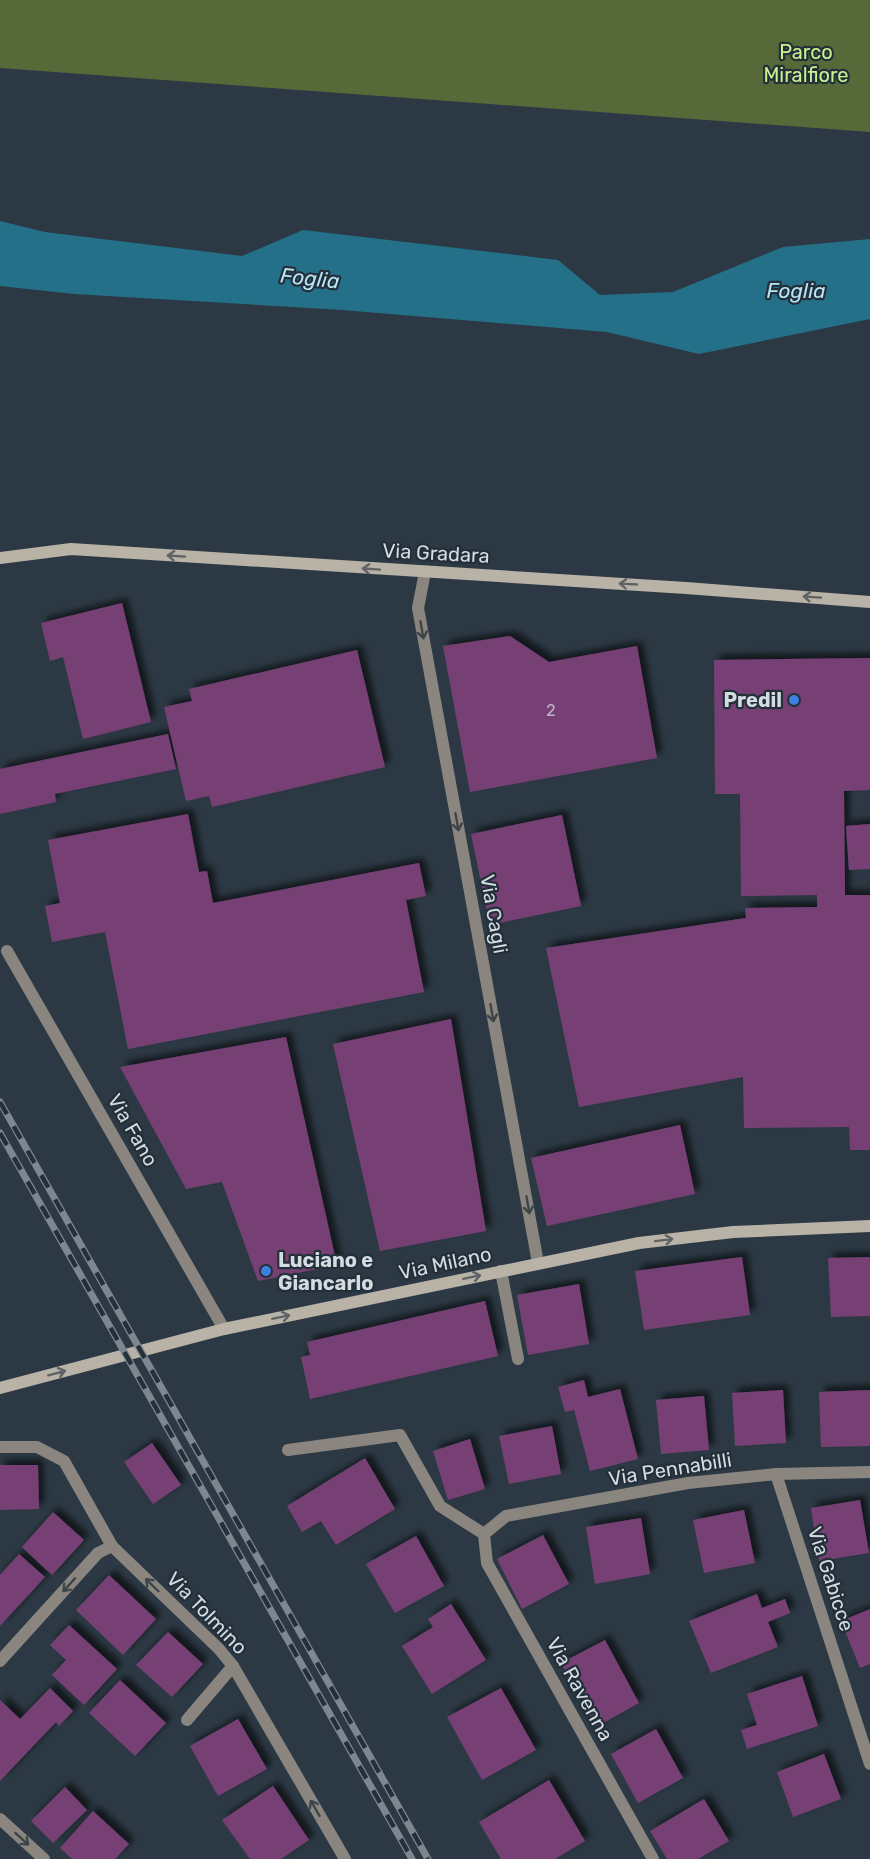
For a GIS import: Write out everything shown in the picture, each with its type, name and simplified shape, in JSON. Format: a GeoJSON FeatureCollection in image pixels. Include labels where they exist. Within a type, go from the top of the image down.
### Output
{"type":"FeatureCollection","features":[{"type":"Feature","properties":{"kind":"street","name":"Via Gradara"},"geometry":{"type":"LineString","coordinates":[[0,558],[71,549],[870,602]]}},
{"type":"Feature","properties":{"kind":"street","name":"Via Cagli"},"geometry":{"type":"LineString","coordinates":[[424,572],[418,608],[538,1263]]}},
{"type":"Feature","properties":{"kind":"street","name":"Via Fano"},"geometry":{"type":"LineString","coordinates":[[7,951],[224,1329]]}},
{"type":"Feature","properties":{"kind":"street","name":"Via Milano"},"geometry":{"type":"LineString","coordinates":[[0,1388],[224,1329],[639,1243],[734,1232],[870,1226]]}},
{"type":"Feature","properties":{"kind":"street"},"geometry":{"type":"LineString","coordinates":[[501,1271],[518,1359]]}},
{"type":"Feature","properties":{"kind":"street"},"geometry":{"type":"LineString","coordinates":[[288,1450],[400,1435],[440,1506],[484,1534]]}},
{"type":"Feature","properties":{"kind":"street","name":"Via Tolmino"},"geometry":{"type":"LineString","coordinates":[[0,1448],[37,1447],[64,1461],[112,1546],[219,1649],[233,1666],[345,1859]]}},
{"type":"Feature","properties":{"kind":"street","name":"Via Pennabilli"},"geometry":{"type":"LineString","coordinates":[[484,1534],[506,1516],[688,1483],[776,1474],[870,1472]]}},
{"type":"Feature","properties":{"kind":"street","name":"Via Gabicce"},"geometry":{"type":"LineString","coordinates":[[776,1474],[870,1764]]}},
{"type":"Feature","properties":{"kind":"street","name":"Via Ravenna"},"geometry":{"type":"LineString","coordinates":[[484,1534],[487,1563],[653,1859]]}},
{"type":"Feature","properties":{"kind":"street"},"geometry":{"type":"LineString","coordinates":[[0,1661],[98,1553],[112,1546]]}},
{"type":"Feature","properties":{"kind":"street"},"geometry":{"type":"LineString","coordinates":[[187,1720],[233,1666]]}},
{"type":"Feature","properties":{"kind":"street"},"geometry":{"type":"LineString","coordinates":[[0,1820],[44,1859]]}},
{"type":"Feature","properties":{"kind":"green space","name":"Parco Miralfiore"},"geometry":{"type":"Polygon","coordinates":[[[0,0],[870,0],[870,132],[0,68],[0,0]]]}},
{"type":"Feature","properties":{"kind":"water","name":"Foglia"},"geometry":{"type":"Polygon","coordinates":[[[0,221],[45,232],[242,256],[303,230],[558,260],[600,295],[673,292],[783,247],[870,239],[870,319],[699,354],[607,332],[342,310],[74,294],[0,286],[0,221]]]}},
{"type":"Feature","properties":{"kind":"building"},"geometry":{"type":"Polygon","coordinates":[[[122,603],[151,722],[83,739],[63,657],[50,661],[41,623],[122,603]]]}},
{"type":"Feature","properties":{"kind":"building"},"geometry":{"type":"Polygon","coordinates":[[[510,636],[549,662],[637,646],[657,758],[470,792],[443,646],[510,636]]]}},
{"type":"Feature","properties":{"kind":"building"},"geometry":{"type":"Polygon","coordinates":[[[357,650],[385,767],[212,807],[209,796],[186,801],[164,707],[192,701],[189,689],[357,650]]]}},
{"type":"Feature","properties":{"kind":"building"},"geometry":{"type":"Polygon","coordinates":[[[870,658],[870,790],[844,791],[845,895],[870,895],[870,1150],[850,1150],[849,1127],[744,1128],[743,1077],[579,1107],[546,948],[746,918],[745,908],[817,907],[817,895],[741,896],[740,794],[715,794],[714,660],[870,658]]]}},
{"type":"Feature","properties":{"kind":"building"},"geometry":{"type":"Polygon","coordinates":[[[168,734],[176,769],[55,794],[56,802],[0,814],[0,769],[168,734]]]}},
{"type":"Feature","properties":{"kind":"building"},"geometry":{"type":"Polygon","coordinates":[[[188,814],[199,872],[207,871],[213,903],[419,863],[426,896],[406,900],[424,992],[128,1049],[105,932],[52,942],[45,906],[60,903],[48,840],[188,814]]]}},
{"type":"Feature","properties":{"kind":"building"},"geometry":{"type":"Polygon","coordinates":[[[562,815],[581,906],[490,925],[471,834],[562,815]]]}},
{"type":"Feature","properties":{"kind":"building"},"geometry":{"type":"Polygon","coordinates":[[[870,824],[870,869],[849,870],[846,826],[870,824]]]}},
{"type":"Feature","properties":{"kind":"building"},"geometry":{"type":"Polygon","coordinates":[[[451,1019],[486,1231],[380,1251],[333,1044],[451,1019]]]}},
{"type":"Feature","properties":{"kind":"building"},"geometry":{"type":"Polygon","coordinates":[[[286,1037],[337,1265],[258,1281],[222,1182],[186,1189],[120,1067],[286,1037]]]}},
{"type":"Feature","properties":{"kind":"building"},"geometry":{"type":"Polygon","coordinates":[[[680,1125],[695,1194],[547,1226],[531,1158],[680,1125]]]}},
{"type":"Feature","properties":{"kind":"building"},"geometry":{"type":"Polygon","coordinates":[[[742,1257],[750,1315],[644,1330],[635,1271],[742,1257]]]}},
{"type":"Feature","properties":{"kind":"building"},"geometry":{"type":"Polygon","coordinates":[[[870,1257],[870,1316],[831,1317],[828,1258],[870,1257]]]}},
{"type":"Feature","properties":{"kind":"building"},"geometry":{"type":"Polygon","coordinates":[[[579,1284],[589,1344],[528,1355],[517,1295],[579,1284]]]}},
{"type":"Feature","properties":{"kind":"building"},"geometry":{"type":"Polygon","coordinates":[[[485,1301],[498,1356],[310,1399],[301,1357],[310,1355],[307,1342],[485,1301]]]}},
{"type":"Feature","properties":{"kind":"building"},"geometry":{"type":"Polygon","coordinates":[[[584,1380],[588,1397],[620,1389],[638,1459],[590,1471],[574,1410],[565,1412],[558,1387],[584,1380]]]}},
{"type":"Feature","properties":{"kind":"building"},"geometry":{"type":"Polygon","coordinates":[[[783,1390],[786,1443],[735,1446],[732,1393],[783,1390]]]}},
{"type":"Feature","properties":{"kind":"building"},"geometry":{"type":"Polygon","coordinates":[[[870,1390],[870,1446],[821,1447],[819,1392],[870,1390]]]}},
{"type":"Feature","properties":{"kind":"building"},"geometry":{"type":"Polygon","coordinates":[[[704,1396],[709,1450],[661,1454],[656,1400],[704,1396]]]}},
{"type":"Feature","properties":{"kind":"building"},"geometry":{"type":"Polygon","coordinates":[[[552,1426],[561,1474],[509,1484],[499,1436],[552,1426]]]}},
{"type":"Feature","properties":{"kind":"building"},"geometry":{"type":"Polygon","coordinates":[[[470,1439],[485,1489],[448,1500],[433,1451],[470,1439]]]}},
{"type":"Feature","properties":{"kind":"building"},"geometry":{"type":"Polygon","coordinates":[[[152,1443],[181,1485],[153,1504],[124,1462],[152,1443]]]}},
{"type":"Feature","properties":{"kind":"building"},"geometry":{"type":"Polygon","coordinates":[[[365,1458],[395,1509],[336,1545],[321,1521],[302,1532],[287,1506],[365,1458]]]}},
{"type":"Feature","properties":{"kind":"building"},"geometry":{"type":"Polygon","coordinates":[[[0,1465],[38,1465],[39,1509],[0,1510],[0,1465]]]}},
{"type":"Feature","properties":{"kind":"building"},"geometry":{"type":"Polygon","coordinates":[[[860,1500],[869,1553],[819,1561],[811,1508],[860,1500]]]}},
{"type":"Feature","properties":{"kind":"building"},"geometry":{"type":"Polygon","coordinates":[[[744,1510],[755,1563],[704,1573],[693,1520],[744,1510]]]}},
{"type":"Feature","properties":{"kind":"building"},"geometry":{"type":"Polygon","coordinates":[[[53,1512],[84,1540],[52,1575],[22,1547],[53,1512]]]}},
{"type":"Feature","properties":{"kind":"building"},"geometry":{"type":"Polygon","coordinates":[[[641,1518],[650,1574],[595,1584],[586,1527],[641,1518]]]}},
{"type":"Feature","properties":{"kind":"building"},"geometry":{"type":"Polygon","coordinates":[[[543,1535],[569,1584],[522,1609],[497,1559],[543,1535]]]}},
{"type":"Feature","properties":{"kind":"building"},"geometry":{"type":"Polygon","coordinates":[[[416,1536],[444,1586],[395,1613],[366,1564],[416,1536]]]}},
{"type":"Feature","properties":{"kind":"building"},"geometry":{"type":"Polygon","coordinates":[[[19,1554],[45,1577],[0,1626],[0,1575],[19,1554]]]}},
{"type":"Feature","properties":{"kind":"building"},"geometry":{"type":"Polygon","coordinates":[[[109,1575],[156,1619],[123,1655],[76,1610],[109,1575]]]}},
{"type":"Feature","properties":{"kind":"building"},"geometry":{"type":"Polygon","coordinates":[[[757,1594],[762,1608],[785,1599],[790,1613],[768,1622],[778,1647],[711,1673],[689,1621],[757,1594]]]}},
{"type":"Feature","properties":{"kind":"building"},"geometry":{"type":"Polygon","coordinates":[[[451,1604],[486,1660],[432,1694],[402,1646],[433,1627],[428,1619],[451,1604]]]}},
{"type":"Feature","properties":{"kind":"building"},"geometry":{"type":"Polygon","coordinates":[[[870,1609],[870,1664],[860,1668],[841,1621],[870,1609]]]}},
{"type":"Feature","properties":{"kind":"building"},"geometry":{"type":"Polygon","coordinates":[[[69,1625],[117,1669],[84,1705],[52,1675],[66,1660],[50,1645],[69,1625]]]}},
{"type":"Feature","properties":{"kind":"building"},"geometry":{"type":"Polygon","coordinates":[[[168,1632],[203,1664],[172,1697],[136,1665],[168,1632]]]}},
{"type":"Feature","properties":{"kind":"building"},"geometry":{"type":"Polygon","coordinates":[[[605,1640],[639,1703],[596,1727],[561,1663],[605,1640]]]}},
{"type":"Feature","properties":{"kind":"building"},"geometry":{"type":"Polygon","coordinates":[[[802,1676],[818,1726],[747,1749],[741,1730],[757,1725],[747,1694],[802,1676]]]}},
{"type":"Feature","properties":{"kind":"building"},"geometry":{"type":"Polygon","coordinates":[[[120,1680],[166,1723],[135,1756],[89,1713],[120,1680]]]}},
{"type":"Feature","properties":{"kind":"building"},"geometry":{"type":"Polygon","coordinates":[[[50,1688],[73,1711],[59,1726],[56,1722],[0,1781],[0,1700],[20,1719],[50,1688]]]}},
{"type":"Feature","properties":{"kind":"building"},"geometry":{"type":"Polygon","coordinates":[[[501,1688],[536,1750],[482,1780],[447,1717],[501,1688]]]}},
{"type":"Feature","properties":{"kind":"building"},"geometry":{"type":"Polygon","coordinates":[[[238,1719],[267,1769],[218,1796],[190,1746],[238,1719]]]}},
{"type":"Feature","properties":{"kind":"building"},"geometry":{"type":"Polygon","coordinates":[[[656,1729],[683,1778],[638,1803],[611,1754],[656,1729]]]}},
{"type":"Feature","properties":{"kind":"building"},"geometry":{"type":"Polygon","coordinates":[[[824,1754],[841,1799],[793,1817],[777,1772],[824,1754]]]}},
{"type":"Feature","properties":{"kind":"building"},"geometry":{"type":"Polygon","coordinates":[[[549,1780],[585,1841],[555,1859],[501,1859],[479,1822],[549,1780]]]}},
{"type":"Feature","properties":{"kind":"building"},"geometry":{"type":"Polygon","coordinates":[[[273,1786],[309,1840],[281,1859],[250,1859],[222,1820],[273,1786]]]}},
{"type":"Feature","properties":{"kind":"building"},"geometry":{"type":"Polygon","coordinates":[[[65,1787],[87,1810],[53,1843],[31,1821],[65,1787]]]}},
{"type":"Feature","properties":{"kind":"building"},"geometry":{"type":"Polygon","coordinates":[[[704,1799],[729,1841],[698,1859],[667,1859],[650,1831],[704,1799]]]}},
{"type":"Feature","properties":{"kind":"building"},"geometry":{"type":"Polygon","coordinates":[[[93,1811],[129,1844],[115,1859],[72,1859],[60,1848],[93,1811]]]}},
{"type":"Feature","properties":{"kind":"railway"},"geometry":{"type":"LineString","coordinates":[[0,1102],[428,1859]]}},
{"type":"Feature","properties":{"kind":"railway"},"geometry":{"type":"LineString","coordinates":[[0,1133],[412,1859]]}},
{"type":"Feature","properties":{"kind":"place","name":"Predil"},"geometry":{"type":"Point","coordinates":[794,700]}},
{"type":"Feature","properties":{"kind":"place","name":"Luciano e Giancarlo"},"geometry":{"type":"Point","coordinates":[266,1271]}}]}
